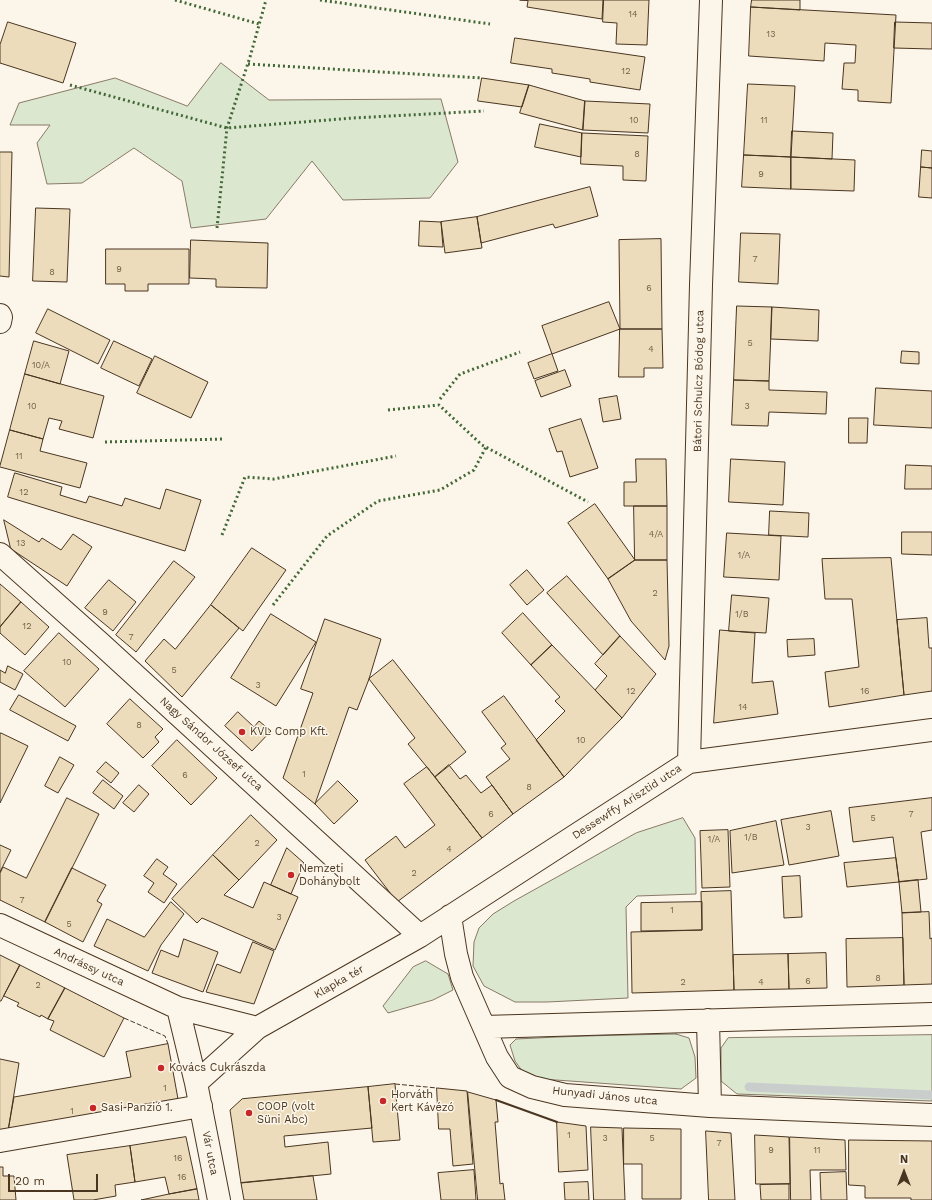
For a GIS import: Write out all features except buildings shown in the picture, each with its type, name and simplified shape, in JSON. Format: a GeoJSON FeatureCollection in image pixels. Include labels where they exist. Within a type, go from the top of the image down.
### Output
{"type":"FeatureCollection","features":[{"type":"Feature","properties":{"kind":"street","name":"Bátori Schulcz Bódog utca"},"geometry":{"type":"LineString","coordinates":[[689,762],[701,285],[711,0]]}},
{"type":"Feature","properties":{"kind":"street"},"geometry":{"type":"LineString","coordinates":[[0,315],[0,322]]}},
{"type":"Feature","properties":{"kind":"street","name":"Nagy Sándor József utca"},"geometry":{"type":"LineString","coordinates":[[0,554],[102,644],[420,936]]}},
{"type":"Feature","properties":{"kind":"street","name":"Dessewffy Arisztid utca"},"geometry":{"type":"LineString","coordinates":[[420,936],[689,762],[932,730]]}},
{"type":"Feature","properties":{"kind":"street","name":"Hunyadi János utca"},"geometry":{"type":"LineString","coordinates":[[450,916],[456,954],[462,978],[497,1057],[510,1077],[532,1087],[565,1095],[710,1106],[932,1115]]}},
{"type":"Feature","properties":{"kind":"street","name":"Andrássy utca"},"geometry":{"type":"LineString","coordinates":[[0,925],[178,1008]]}},
{"type":"Feature","properties":{"kind":"street","name":"Klapka tér"},"geometry":{"type":"LineString","coordinates":[[196,1083],[257,1028],[420,936]]}},
{"type":"Feature","properties":{"kind":"street"},"geometry":{"type":"LineString","coordinates":[[0,1141],[201,1106],[178,1008],[257,1028]]}},
{"type":"Feature","properties":{"kind":"street"},"geometry":{"type":"LineString","coordinates":[[484,1027],[932,1014]]}},
{"type":"Feature","properties":{"kind":"street"},"geometry":{"type":"LineString","coordinates":[[708,1020],[710,1106]]}},
{"type":"Feature","properties":{"kind":"street","name":"Vár utca"},"geometry":{"type":"LineString","coordinates":[[201,1106],[220,1200]]}},
{"type":"Feature","properties":{"kind":"green space"},"geometry":{"type":"Polygon","coordinates":[[[221,63],[269,100],[441,99],[458,162],[430,198],[343,200],[312,161],[266,219],[191,228],[182,181],[134,148],[82,183],[47,184],[37,143],[50,125],[10,125],[19,103],[115,78],[187,106],[221,63]]]}},
{"type":"Feature","properties":{"kind":"green space"},"geometry":{"type":"Polygon","coordinates":[[[683,818],[695,838],[696,894],[637,896],[626,907],[628,998],[515,1002],[484,986],[473,966],[474,942],[479,928],[493,914],[636,833],[683,818]]]}},
{"type":"Feature","properties":{"kind":"green space"},"geometry":{"type":"Polygon","coordinates":[[[426,961],[448,974],[453,990],[433,1000],[388,1013],[383,1006],[413,967],[426,961]]]}},
{"type":"Feature","properties":{"kind":"green space"},"geometry":{"type":"Polygon","coordinates":[[[676,1034],[689,1038],[695,1057],[696,1078],[681,1089],[542,1079],[525,1075],[515,1061],[510,1045],[516,1039],[676,1034]]]}},
{"type":"Feature","properties":{"kind":"green space"},"geometry":{"type":"Polygon","coordinates":[[[932,1035],[932,1101],[737,1094],[721,1081],[721,1048],[728,1038],[932,1035]]]}},
{"type":"Feature","properties":{"kind":"waterway"},"geometry":{"type":"LineString","coordinates":[[749,1087],[932,1095]]}},
{"type":"Feature","properties":{"kind":"hedge"},"geometry":{"type":"LineString","coordinates":[[175,0],[259,24]]}},
{"type":"Feature","properties":{"kind":"hedge"},"geometry":{"type":"LineString","coordinates":[[217,228],[227,128],[250,57],[266,0]]}},
{"type":"Feature","properties":{"kind":"hedge"},"geometry":{"type":"LineString","coordinates":[[320,0],[490,24]]}},
{"type":"Feature","properties":{"kind":"hedge"},"geometry":{"type":"LineString","coordinates":[[248,64],[482,78]]}},
{"type":"Feature","properties":{"kind":"hedge"},"geometry":{"type":"LineString","coordinates":[[70,85],[227,128],[353,118],[484,111]]}},
{"type":"Feature","properties":{"kind":"hedge"},"geometry":{"type":"LineString","coordinates":[[440,399],[460,374],[520,352]]}},
{"type":"Feature","properties":{"kind":"hedge"},"geometry":{"type":"LineString","coordinates":[[388,410],[439,405],[482,445],[588,502]]}},
{"type":"Feature","properties":{"kind":"hedge"},"geometry":{"type":"LineString","coordinates":[[105,442],[222,439]]}},
{"type":"Feature","properties":{"kind":"hedge"},"geometry":{"type":"LineString","coordinates":[[273,605],[327,536],[378,501],[440,490],[474,470],[486,447]]}},
{"type":"Feature","properties":{"kind":"hedge"},"geometry":{"type":"LineString","coordinates":[[222,535],[245,477],[274,479],[396,456]]}},
{"type":"Feature","properties":{"kind":"fence"},"geometry":{"type":"LineString","coordinates":[[124,1018],[165,1036],[168,1044]]}},
{"type":"Feature","properties":{"kind":"fence"},"geometry":{"type":"LineString","coordinates":[[395,1084],[437,1088]]}},
{"type":"Feature","properties":{"kind":"wall"},"geometry":{"type":"LineString","coordinates":[[496,1100],[557,1122]]}},
{"type":"Feature","properties":{"kind":"place","name":"KVL Comp Kft."},"geometry":{"type":"Point","coordinates":[242,732]}},
{"type":"Feature","properties":{"kind":"place","name":"Nemzeti Dohánybolt"},"geometry":{"type":"Point","coordinates":[291,875]}},
{"type":"Feature","properties":{"kind":"place","name":"Kovács Cukrászda"},"geometry":{"type":"Point","coordinates":[161,1068]}},
{"type":"Feature","properties":{"kind":"place","name":"Horváth Kert Kávézó"},"geometry":{"type":"Point","coordinates":[383,1101]}},
{"type":"Feature","properties":{"kind":"place","name":"Sasi Panzió 1."},"geometry":{"type":"Point","coordinates":[93,1108]}},
{"type":"Feature","properties":{"kind":"place","name":"COOP (volt Süni Abc)"},"geometry":{"type":"Point","coordinates":[249,1113]}}]}
